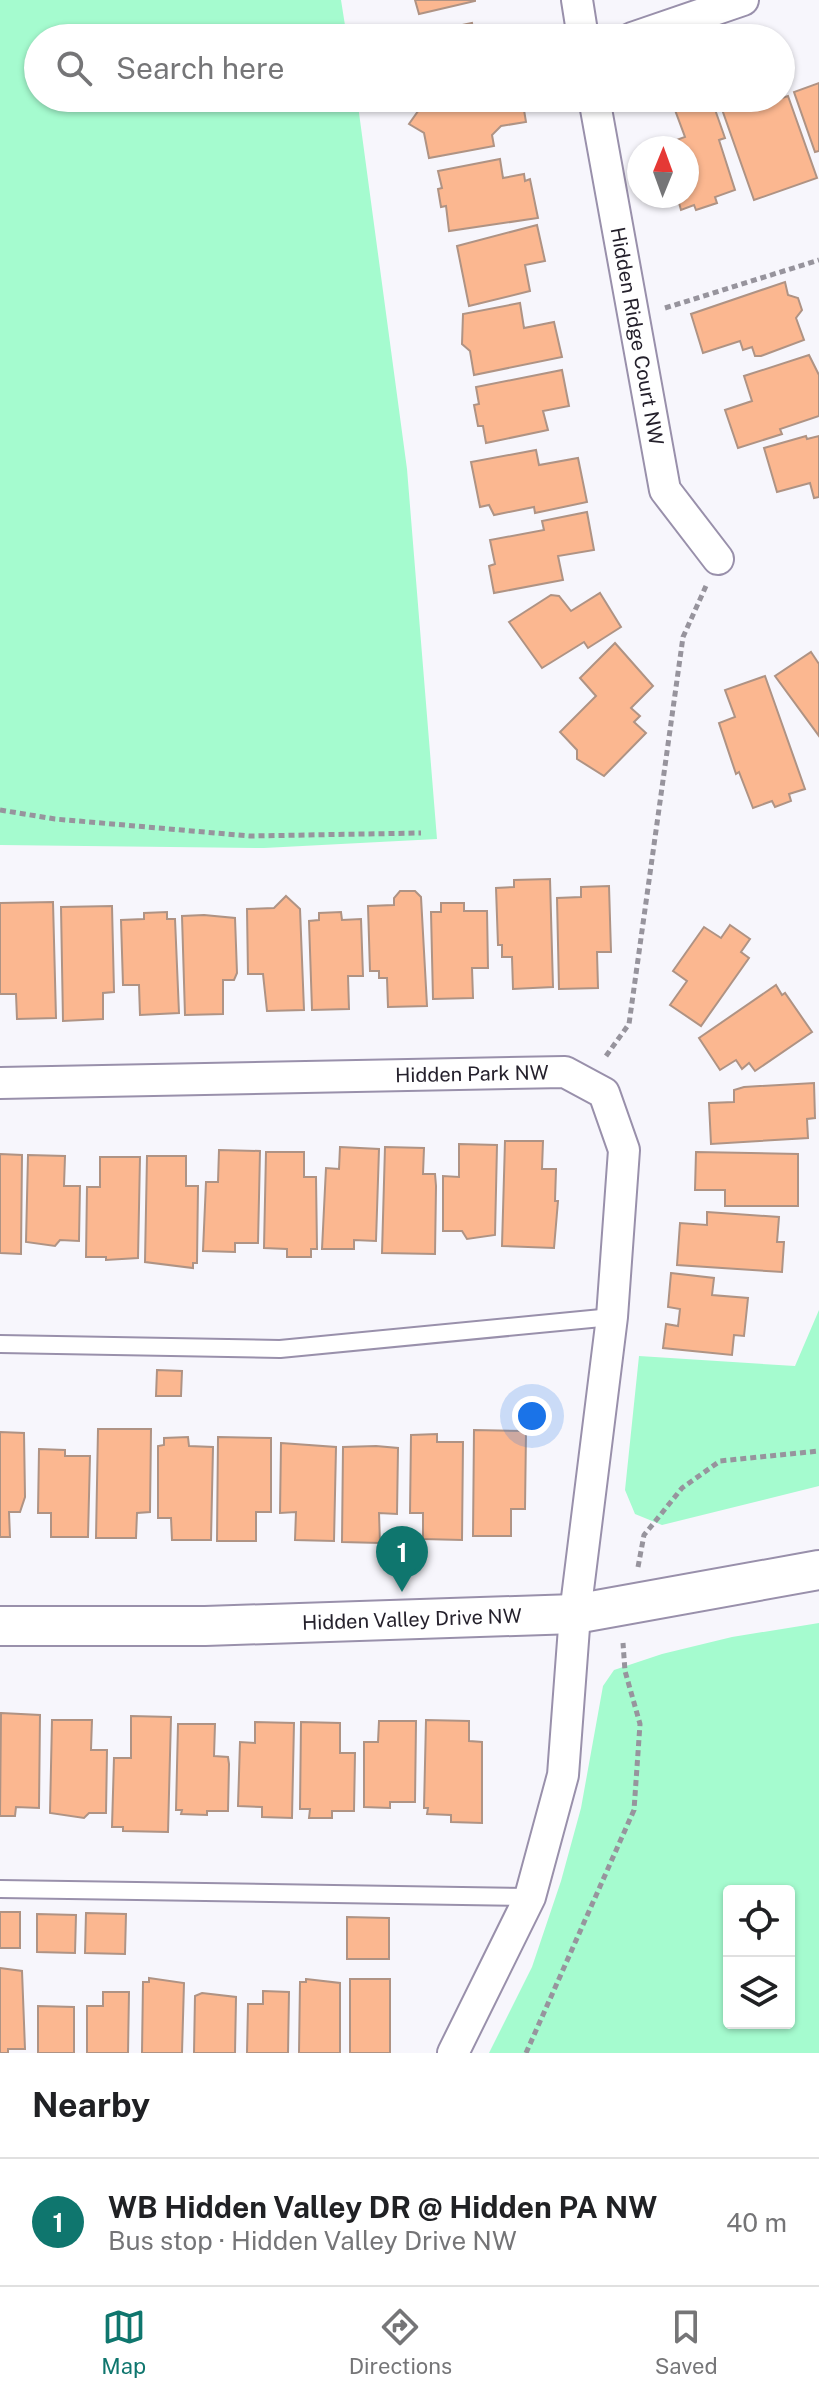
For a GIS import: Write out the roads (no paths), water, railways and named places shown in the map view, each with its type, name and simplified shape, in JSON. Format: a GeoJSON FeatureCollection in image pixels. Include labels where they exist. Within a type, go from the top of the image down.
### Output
{"type":"FeatureCollection","features":[{"type":"Feature","properties":{"kind":"street"},"geometry":{"type":"LineString","coordinates":[[577,0],[581,24]]}},
{"type":"Feature","properties":{"kind":"street"},"geometry":{"type":"LineString","coordinates":[[673,24],[743,0]]}},
{"type":"Feature","properties":{"kind":"street","name":"Hidden Ridge Court NW"},"geometry":{"type":"LineString","coordinates":[[597,112],[665,490],[718,559]]}},
{"type":"Feature","properties":{"kind":"street","name":"Hidden Park NW"},"geometry":{"type":"LineString","coordinates":[[0,1083],[565,1072],[604,1093],[624,1150],[612,1317]]}},
{"type":"Feature","properties":{"kind":"street"},"geometry":{"type":"LineString","coordinates":[[453,2053],[530,1897],[563,1775],[575,1614],[612,1317]]}},
{"type":"Feature","properties":{"kind":"street","name":"Hidden Valley Drive NW"},"geometry":{"type":"LineString","coordinates":[[0,1626],[205,1626],[575,1614],[819,1570]]}},
{"type":"Feature","properties":{"kind":"lane"},"geometry":{"type":"LineString","coordinates":[[0,1344],[280,1349],[612,1317]]}},
{"type":"Feature","properties":{"kind":"lane"},"geometry":{"type":"LineString","coordinates":[[0,1889],[530,1897]]}},
{"type":"Feature","properties":{"kind":"place","name":"WB Hidden Valley DR @ Hidden PA NW"},"geometry":{"type":"Point","coordinates":[402,1592]}}]}
